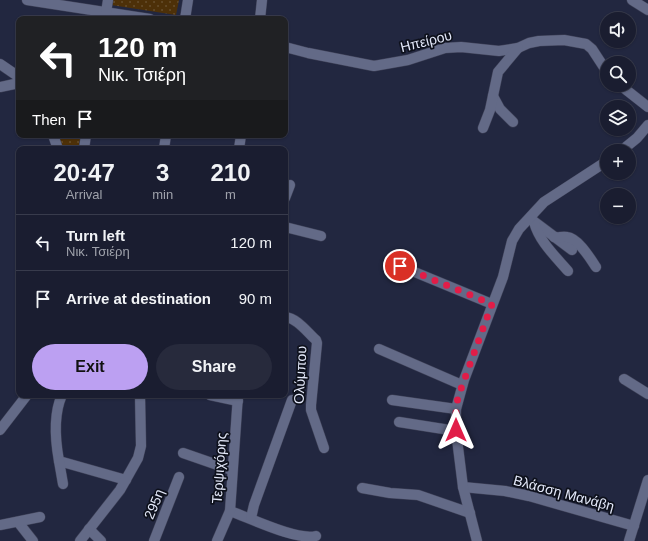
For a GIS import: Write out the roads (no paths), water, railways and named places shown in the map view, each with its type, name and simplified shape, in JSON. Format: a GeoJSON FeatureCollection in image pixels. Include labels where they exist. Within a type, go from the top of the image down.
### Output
{"type":"FeatureCollection","features":[{"type":"Feature","properties":{"kind":"street"},"geometry":{"type":"LineString","coordinates":[[27,0],[105,16],[108,0]]}},
{"type":"Feature","properties":{"kind":"street"},"geometry":{"type":"LineString","coordinates":[[185,16],[188,0]]}},
{"type":"Feature","properties":{"kind":"street"},"geometry":{"type":"LineString","coordinates":[[260,16],[262,0]]}},
{"type":"Feature","properties":{"kind":"street"},"geometry":{"type":"LineString","coordinates":[[632,0],[648,10]]}},
{"type":"Feature","properties":{"kind":"street","name":"Ηπείρου"},"geometry":{"type":"LineString","coordinates":[[288,48],[374,66],[408,60],[446,48],[461,47],[499,51],[518,48],[529,43],[547,40],[564,40],[583,43],[592,49],[600,61]]}},
{"type":"Feature","properties":{"kind":"street"},"geometry":{"type":"LineString","coordinates":[[483,128],[490,110],[498,72],[518,48]]}},
{"type":"Feature","properties":{"kind":"street"},"geometry":{"type":"LineString","coordinates":[[0,64],[16,75]]}},
{"type":"Feature","properties":{"kind":"street"},"geometry":{"type":"LineString","coordinates":[[0,87],[16,84]]}},
{"type":"Feature","properties":{"kind":"street"},"geometry":{"type":"LineString","coordinates":[[629,92],[648,106]]}},
{"type":"Feature","properties":{"kind":"street"},"geometry":{"type":"LineString","coordinates":[[493,96],[500,109],[513,122]]}},
{"type":"Feature","properties":{"kind":"street"},"geometry":{"type":"LineString","coordinates":[[630,144],[648,125]]}},
{"type":"Feature","properties":{"kind":"street"},"geometry":{"type":"LineString","coordinates":[[477,541],[463,487],[456,430],[456,409],[462,385],[502,277],[512,241],[519,229],[531,219],[539,206],[550,197],[600,165]]}},
{"type":"Feature","properties":{"kind":"street"},"geometry":{"type":"LineString","coordinates":[[288,190],[290,185]]}},
{"type":"Feature","properties":{"kind":"street"},"geometry":{"type":"LineString","coordinates":[[531,219],[572,250]]}},
{"type":"Feature","properties":{"kind":"street"},"geometry":{"type":"LineString","coordinates":[[531,219],[536,231],[568,271]]}},
{"type":"Feature","properties":{"kind":"street"},"geometry":{"type":"LineString","coordinates":[[288,228],[321,236]]}},
{"type":"Feature","properties":{"kind":"street"},"geometry":{"type":"LineString","coordinates":[[554,237],[568,237],[574,240],[586,252],[596,267]]}},
{"type":"Feature","properties":{"kind":"street"},"geometry":{"type":"LineString","coordinates":[[400,266],[492,304]]}},
{"type":"Feature","properties":{"kind":"street","name":"Ολύμπου"},"geometry":{"type":"LineString","coordinates":[[288,318],[293,319],[316,340],[317,344],[311,405],[324,448]]}},
{"type":"Feature","properties":{"kind":"street"},"geometry":{"type":"LineString","coordinates":[[379,349],[462,385]]}},
{"type":"Feature","properties":{"kind":"street"},"geometry":{"type":"LineString","coordinates":[[624,379],[648,394]]}},
{"type":"Feature","properties":{"kind":"street"},"geometry":{"type":"LineString","coordinates":[[0,430],[25,398]]}},
{"type":"Feature","properties":{"kind":"street"},"geometry":{"type":"LineString","coordinates":[[61,398],[57,411],[56,446],[63,484]]}},
{"type":"Feature","properties":{"kind":"street"},"geometry":{"type":"LineString","coordinates":[[80,541],[126,480],[138,458],[140,451],[140,398]]}},
{"type":"Feature","properties":{"kind":"street","name":"Τερψιχόρης"},"geometry":{"type":"LineString","coordinates":[[217,541],[230,510],[238,398]]}},
{"type":"Feature","properties":{"kind":"street"},"geometry":{"type":"LineString","coordinates":[[251,518],[254,505],[292,400]]}},
{"type":"Feature","properties":{"kind":"street"},"geometry":{"type":"LineString","coordinates":[[392,400],[456,409]]}},
{"type":"Feature","properties":{"kind":"street"},"geometry":{"type":"LineString","coordinates":[[399,422],[456,430]]}},
{"type":"Feature","properties":{"kind":"street"},"geometry":{"type":"LineString","coordinates":[[183,453],[232,470]]}},
{"type":"Feature","properties":{"kind":"street"},"geometry":{"type":"LineString","coordinates":[[58,461],[126,480]]}},
{"type":"Feature","properties":{"kind":"street","name":"295η"},"geometry":{"type":"LineString","coordinates":[[154,541],[179,478]]}},
{"type":"Feature","properties":{"kind":"street"},"geometry":{"type":"LineString","coordinates":[[629,541],[634,526],[644,509],[648,480]]}},
{"type":"Feature","properties":{"kind":"street","name":"Βλάσση Μανάβη"},"geometry":{"type":"LineString","coordinates":[[463,487],[505,491],[529,496],[634,526]]}},
{"type":"Feature","properties":{"kind":"street"},"geometry":{"type":"LineString","coordinates":[[362,488],[390,493],[418,495],[470,513]]}},
{"type":"Feature","properties":{"kind":"street"},"geometry":{"type":"LineString","coordinates":[[230,510],[299,537],[307,538],[316,536]]}},
{"type":"Feature","properties":{"kind":"street"},"geometry":{"type":"LineString","coordinates":[[0,524],[40,517]]}},
{"type":"Feature","properties":{"kind":"street"},"geometry":{"type":"LineString","coordinates":[[18,522],[33,541]]}},
{"type":"Feature","properties":{"kind":"street"},"geometry":{"type":"LineString","coordinates":[[89,529],[101,541]]}}]}
